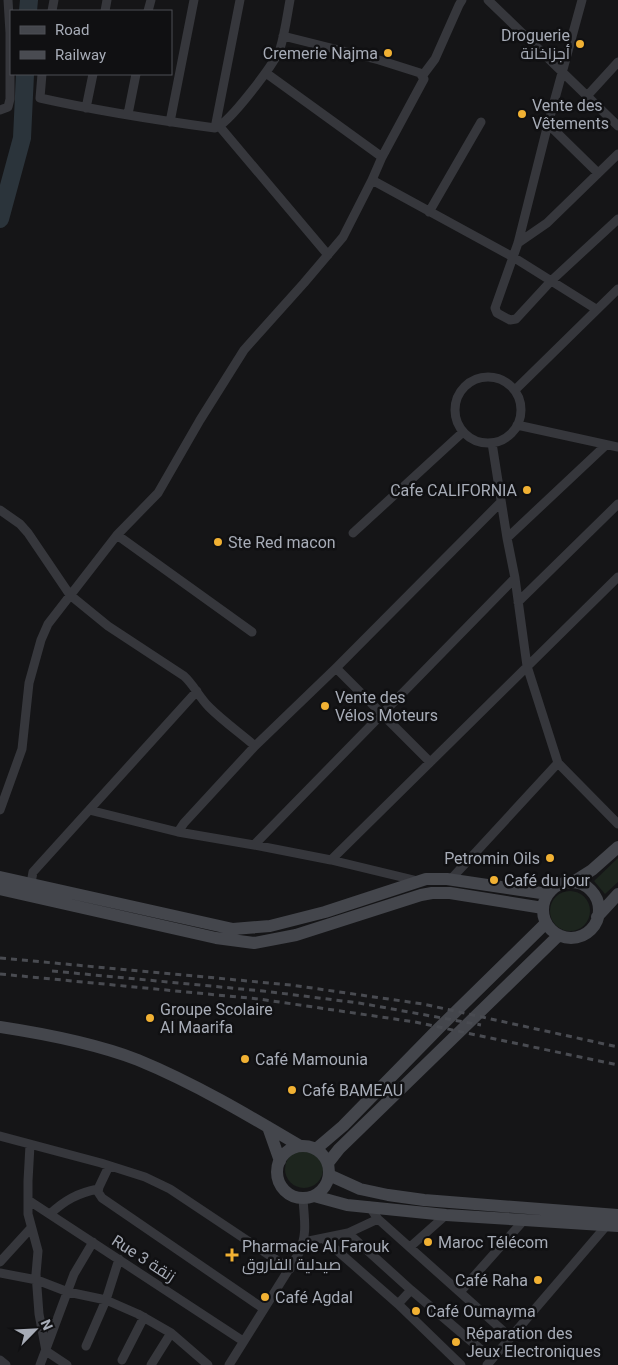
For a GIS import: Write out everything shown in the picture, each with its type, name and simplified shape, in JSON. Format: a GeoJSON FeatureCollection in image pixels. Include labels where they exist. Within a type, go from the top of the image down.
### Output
{"type":"FeatureCollection","features":[{"type":"Feature","properties":{"kind":"main road"},"geometry":{"type":"LineString","coordinates":[[573,882],[585,886],[594,896],[599,910],[592,927],[582,935],[570,938],[559,935],[546,923],[543,908],[548,894],[558,885],[573,882],[592,870],[618,847]]}},
{"type":"Feature","properties":{"kind":"main road"},"geometry":{"type":"LineString","coordinates":[[0,877],[233,929],[270,926],[325,912],[418,881],[436,878],[548,894]]}},
{"type":"Feature","properties":{"kind":"main road"},"geometry":{"type":"LineString","coordinates":[[0,889],[216,938],[254,943],[296,935],[432,893],[450,893],[543,908]]}},
{"type":"Feature","properties":{"kind":"main road"},"geometry":{"type":"LineString","coordinates":[[597,917],[618,894]]}},
{"type":"Feature","properties":{"kind":"main road"},"geometry":{"type":"LineString","coordinates":[[316,1149],[343,1126],[438,1028],[546,923]]}},
{"type":"Feature","properties":{"kind":"main road"},"geometry":{"type":"LineString","coordinates":[[308,1197],[325,1186],[329,1169],[339,1149],[559,935]]}},
{"type":"Feature","properties":{"kind":"main road"},"geometry":{"type":"LineString","coordinates":[[0,1027],[74,1042],[135,1060],[182,1081],[300,1146]]}},
{"type":"Feature","properties":{"kind":"main road"},"geometry":{"type":"LineString","coordinates":[[268,1127],[280,1161]]}},
{"type":"Feature","properties":{"kind":"main road"},"geometry":{"type":"LineString","coordinates":[[613,1226],[446,1215],[347,1205],[292,1195],[282,1187],[277,1173],[280,1161],[290,1149],[308,1146],[316,1149],[323,1155],[329,1169],[360,1189],[424,1200],[618,1215]]}},
{"type":"Feature","properties":{"kind":"street"},"geometry":{"type":"LineString","coordinates":[[0,110],[8,107],[10,99],[8,0]]}},
{"type":"Feature","properties":{"kind":"street"},"geometry":{"type":"LineString","coordinates":[[170,122],[194,0]]}},
{"type":"Feature","properties":{"kind":"street"},"geometry":{"type":"LineString","coordinates":[[218,128],[240,0]]}},
{"type":"Feature","properties":{"kind":"street"},"geometry":{"type":"LineString","coordinates":[[218,128],[241,104],[266,73],[279,51],[290,0]]}},
{"type":"Feature","properties":{"kind":"street"},"geometry":{"type":"LineString","coordinates":[[0,810],[22,749],[29,683],[41,640],[48,624],[117,534],[158,493],[204,413],[244,350],[342,237],[424,78],[423,75],[435,59],[462,0]]}},
{"type":"Feature","properties":{"kind":"street"},"geometry":{"type":"LineString","coordinates":[[488,0],[618,126]]}},
{"type":"Feature","properties":{"kind":"street"},"geometry":{"type":"LineString","coordinates":[[582,0],[518,243],[495,308],[497,313],[510,320],[516,319],[551,281],[618,219]]}},
{"type":"Feature","properties":{"kind":"street"},"geometry":{"type":"LineString","coordinates":[[283,36],[379,60],[423,75]]}},
{"type":"Feature","properties":{"kind":"street"},"geometry":{"type":"LineString","coordinates":[[587,96],[618,62]]}},
{"type":"Feature","properties":{"kind":"street"},"geometry":{"type":"LineString","coordinates":[[266,73],[382,157]]}},
{"type":"Feature","properties":{"kind":"street"},"geometry":{"type":"LineString","coordinates":[[42,75],[40,98],[86,108],[218,128],[328,255]]}},
{"type":"Feature","properties":{"kind":"street"},"geometry":{"type":"LineString","coordinates":[[86,108],[93,75]]}},
{"type":"Feature","properties":{"kind":"street"},"geometry":{"type":"LineString","coordinates":[[128,114],[136,75]]}},
{"type":"Feature","properties":{"kind":"street"},"geometry":{"type":"LineString","coordinates":[[429,212],[481,122]]}},
{"type":"Feature","properties":{"kind":"street"},"geometry":{"type":"LineString","coordinates":[[548,124],[598,173]]}},
{"type":"Feature","properties":{"kind":"street"},"geometry":{"type":"LineString","coordinates":[[518,243],[548,223],[618,154]]}},
{"type":"Feature","properties":{"kind":"street"},"geometry":{"type":"LineString","coordinates":[[372,180],[513,257],[596,309]]}},
{"type":"Feature","properties":{"kind":"street"},"geometry":{"type":"LineString","coordinates":[[515,390],[618,289]]}},
{"type":"Feature","properties":{"kind":"street"},"geometry":{"type":"LineString","coordinates":[[483,376],[495,377],[506,382],[515,390],[521,405],[521,413],[517,425],[507,437],[492,443],[476,441],[463,432],[456,422],[454,406],[460,391],[468,382],[483,376]]}},
{"type":"Feature","properties":{"kind":"street"},"geometry":{"type":"LineString","coordinates":[[517,425],[618,447]]}},
{"type":"Feature","properties":{"kind":"street"},"geometry":{"type":"LineString","coordinates":[[353,533],[463,432]]}},
{"type":"Feature","properties":{"kind":"street"},"geometry":{"type":"LineString","coordinates":[[492,443],[515,578],[527,666],[558,763],[618,824]]}},
{"type":"Feature","properties":{"kind":"street"},"geometry":{"type":"LineString","coordinates":[[507,538],[606,445]]}},
{"type":"Feature","properties":{"kind":"street"},"geometry":{"type":"LineString","coordinates":[[178,832],[184,823],[255,746],[336,668],[501,502]]}},
{"type":"Feature","properties":{"kind":"street"},"geometry":{"type":"LineString","coordinates":[[518,602],[618,504]]}},
{"type":"Feature","properties":{"kind":"street"},"geometry":{"type":"LineString","coordinates":[[0,510],[20,524],[28,533],[70,595],[108,626],[184,676],[197,690],[209,708],[255,746]]}},
{"type":"Feature","properties":{"kind":"street"},"geometry":{"type":"LineString","coordinates":[[117,534],[252,632]]}},
{"type":"Feature","properties":{"kind":"street"},"geometry":{"type":"LineString","coordinates":[[331,860],[618,577]]}},
{"type":"Feature","properties":{"kind":"street"},"geometry":{"type":"LineString","coordinates":[[254,845],[515,578]]}},
{"type":"Feature","properties":{"kind":"street"},"geometry":{"type":"LineString","coordinates":[[336,668],[430,762]]}},
{"type":"Feature","properties":{"kind":"street"},"geometry":{"type":"LineString","coordinates":[[31,883],[33,872],[197,690]]}},
{"type":"Feature","properties":{"kind":"street"},"geometry":{"type":"LineString","coordinates":[[451,879],[558,763]]}},
{"type":"Feature","properties":{"kind":"street"},"geometry":{"type":"LineString","coordinates":[[89,810],[178,832],[331,860],[418,881]]}},
{"type":"Feature","properties":{"kind":"street"},"geometry":{"type":"LineString","coordinates":[[0,1136],[145,1177],[170,1189],[290,1269]]}},
{"type":"Feature","properties":{"kind":"street"},"geometry":{"type":"LineString","coordinates":[[30,1145],[28,1214],[38,1251],[39,1314],[46,1351],[67,1365]]}},
{"type":"Feature","properties":{"kind":"street"},"geometry":{"type":"LineString","coordinates":[[109,1166],[98,1189],[102,1198],[264,1309]]}},
{"type":"Feature","properties":{"kind":"street"},"geometry":{"type":"LineString","coordinates":[[50,1214],[69,1198],[98,1189]]}},
{"type":"Feature","properties":{"kind":"street"},"geometry":{"type":"LineString","coordinates":[[229,1365],[290,1269],[304,1242],[308,1197]]}},
{"type":"Feature","properties":{"kind":"street","name":"Rue 3 زنقة"},"geometry":{"type":"LineString","coordinates":[[28,1200],[243,1342]]}},
{"type":"Feature","properties":{"kind":"street"},"geometry":{"type":"LineString","coordinates":[[369,1206],[378,1219],[510,1337]]}},
{"type":"Feature","properties":{"kind":"street"},"geometry":{"type":"LineString","coordinates":[[410,1247],[446,1215]]}},
{"type":"Feature","properties":{"kind":"street"},"geometry":{"type":"LineString","coordinates":[[304,1242],[348,1233],[378,1219]]}},
{"type":"Feature","properties":{"kind":"street"},"geometry":{"type":"LineString","coordinates":[[460,1292],[524,1220]]}},
{"type":"Feature","properties":{"kind":"street"},"geometry":{"type":"LineString","coordinates":[[348,1233],[489,1362],[613,1226]]}},
{"type":"Feature","properties":{"kind":"street"},"geometry":{"type":"LineString","coordinates":[[0,1262],[31,1228]]}},
{"type":"Feature","properties":{"kind":"street"},"geometry":{"type":"LineString","coordinates":[[324,1239],[398,1304],[461,1365]]}},
{"type":"Feature","properties":{"kind":"street"},"geometry":{"type":"LineString","coordinates":[[40,1365],[74,1274],[93,1242]]}},
{"type":"Feature","properties":{"kind":"street"},"geometry":{"type":"LineString","coordinates":[[86,1346],[106,1300],[119,1259]]}},
{"type":"Feature","properties":{"kind":"street"},"geometry":{"type":"LineString","coordinates":[[0,1273],[37,1280],[68,1292],[106,1300],[144,1317],[171,1333],[208,1365]]}},
{"type":"Feature","properties":{"kind":"street"},"geometry":{"type":"LineString","coordinates":[[398,1304],[411,1290]]}},
{"type":"Feature","properties":{"kind":"street"},"geometry":{"type":"LineString","coordinates":[[122,1360],[144,1317]]}},
{"type":"Feature","properties":{"kind":"street"},"geometry":{"type":"LineString","coordinates":[[151,1365],[171,1333]]}},
{"type":"Feature","properties":{"kind":"street"},"geometry":{"type":"LineString","coordinates":[[0,1360],[6,1365]]}},
{"type":"Feature","properties":{"kind":"shaded area"},"geometry":{"type":"Polygon","coordinates":[[[618,858],[618,882],[605,894],[594,881],[618,858]]]}},
{"type":"Feature","properties":{"kind":"shaded area"},"geometry":{"type":"Polygon","coordinates":[[[574,891],[581,894],[587,900],[590,911],[589,919],[581,928],[574,931],[566,931],[559,928],[551,919],[550,907],[553,900],[562,892],[574,891]]]}},
{"type":"Feature","properties":{"kind":"shaded area"},"geometry":{"type":"Polygon","coordinates":[[[304,1150],[317,1156],[323,1169],[317,1182],[304,1188],[291,1182],[285,1169],[291,1156],[304,1150]]]}},
{"type":"Feature","properties":{"kind":"waterway"},"geometry":{"type":"LineString","coordinates":[[28,10],[29,0]]}},
{"type":"Feature","properties":{"kind":"waterway"},"geometry":{"type":"LineString","coordinates":[[0,219],[22,138],[25,75]]}},
{"type":"Feature","properties":{"kind":"railway"},"geometry":{"type":"LineString","coordinates":[[0,958],[291,985],[423,1004],[618,1047]]}},
{"type":"Feature","properties":{"kind":"railway"},"geometry":{"type":"LineString","coordinates":[[52,971],[263,991],[359,1003],[481,1025]]}},
{"type":"Feature","properties":{"kind":"railway"},"geometry":{"type":"LineString","coordinates":[[0,974],[259,999],[415,1022],[618,1065]]}},
{"type":"Feature","properties":{"kind":"place","name":"Droguerie أجزاخانة"},"geometry":{"type":"Point","coordinates":[580,44]}},
{"type":"Feature","properties":{"kind":"place","name":"Cremerie Najma"},"geometry":{"type":"Point","coordinates":[388,53]}},
{"type":"Feature","properties":{"kind":"place","name":"Vente des Vêtements"},"geometry":{"type":"Point","coordinates":[522,114]}},
{"type":"Feature","properties":{"kind":"place","name":"Cafe CALIFORNIA"},"geometry":{"type":"Point","coordinates":[527,490]}},
{"type":"Feature","properties":{"kind":"place","name":"Ste Red macon"},"geometry":{"type":"Point","coordinates":[218,542]}},
{"type":"Feature","properties":{"kind":"place","name":"Vente des Vélos Moteurs"},"geometry":{"type":"Point","coordinates":[325,706]}},
{"type":"Feature","properties":{"kind":"place","name":"Petromin Oils"},"geometry":{"type":"Point","coordinates":[550,858]}},
{"type":"Feature","properties":{"kind":"place","name":"Café du jour"},"geometry":{"type":"Point","coordinates":[494,880]}},
{"type":"Feature","properties":{"kind":"place","name":"Groupe Scolaire Al Maarifa"},"geometry":{"type":"Point","coordinates":[150,1018]}},
{"type":"Feature","properties":{"kind":"place","name":"Café Mamounia"},"geometry":{"type":"Point","coordinates":[245,1059]}},
{"type":"Feature","properties":{"kind":"place","name":"Café BAMEAU"},"geometry":{"type":"Point","coordinates":[292,1090]}},
{"type":"Feature","properties":{"kind":"place","name":"Maroc Télécom"},"geometry":{"type":"Point","coordinates":[428,1242]}},
{"type":"Feature","properties":{"kind":"place","name":"Pharmacie Al Farouk صيدلية الفاروق"},"geometry":{"type":"Point","coordinates":[232,1255]}},
{"type":"Feature","properties":{"kind":"place","name":"Café Raha"},"geometry":{"type":"Point","coordinates":[538,1280]}},
{"type":"Feature","properties":{"kind":"place","name":"Café Agdal"},"geometry":{"type":"Point","coordinates":[265,1297]}},
{"type":"Feature","properties":{"kind":"place","name":"Café Oumayma"},"geometry":{"type":"Point","coordinates":[416,1311]}},
{"type":"Feature","properties":{"kind":"place","name":"Réparation des Jeux Electroniques"},"geometry":{"type":"Point","coordinates":[456,1342]}}]}
